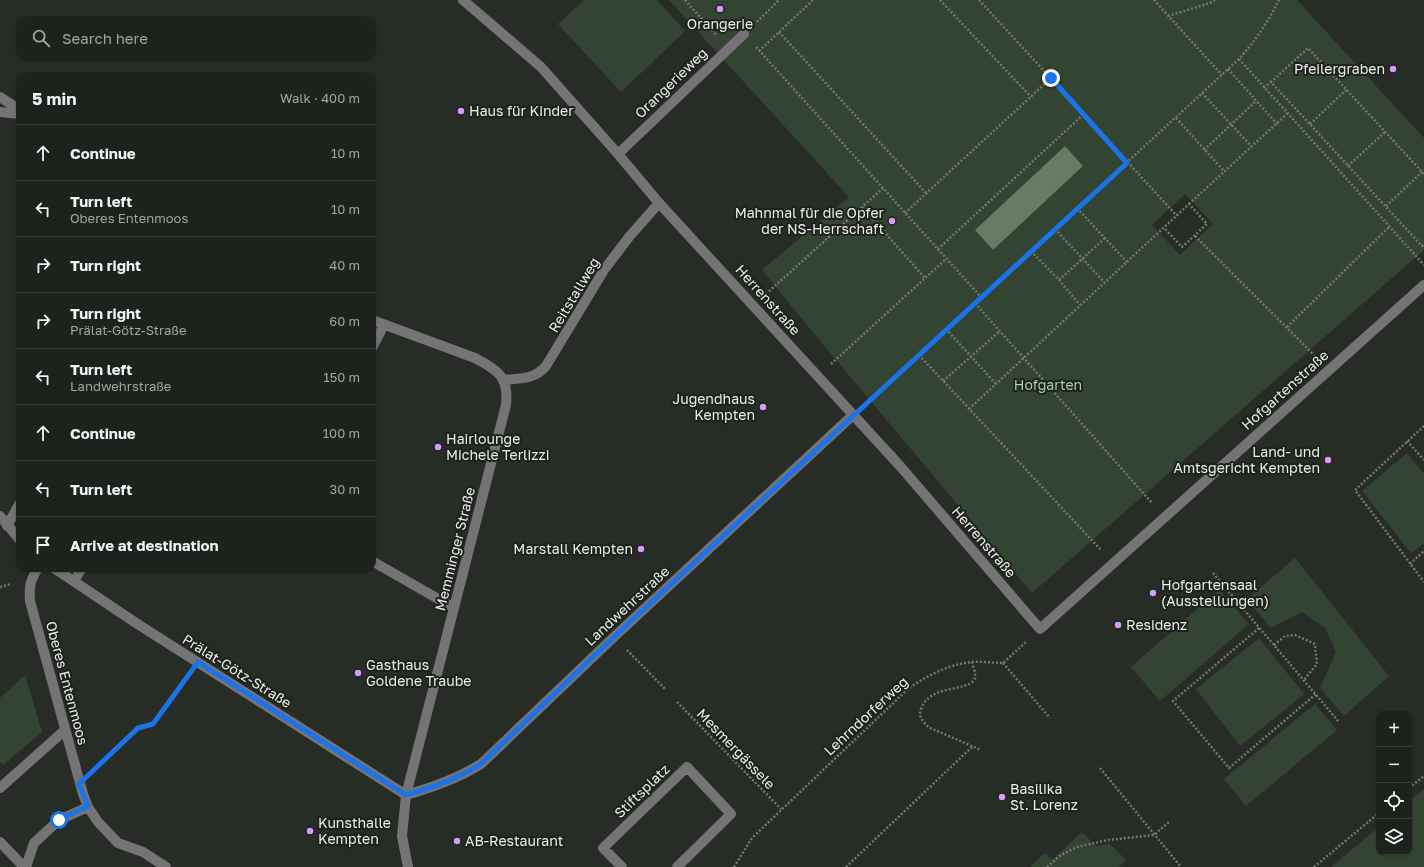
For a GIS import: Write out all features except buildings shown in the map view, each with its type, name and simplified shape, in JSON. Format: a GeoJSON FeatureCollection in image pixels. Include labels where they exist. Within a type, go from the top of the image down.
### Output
{"type":"FeatureCollection","features":[{"type":"Feature","properties":{"kind":"street","name":"Herrenstraße"},"geometry":{"type":"LineString","coordinates":[[463,0],[541,67],[659,203],[900,466],[1040,629]]}},
{"type":"Feature","properties":{"kind":"street","name":"Orangerieweg"},"geometry":{"type":"LineString","coordinates":[[618,154],[744,34]]}},
{"type":"Feature","properties":{"kind":"street"},"geometry":{"type":"LineString","coordinates":[[0,97],[16,107]]}},
{"type":"Feature","properties":{"kind":"street"},"geometry":{"type":"LineString","coordinates":[[0,112],[16,114]]}},
{"type":"Feature","properties":{"kind":"street","name":"Reitstallweg"},"geometry":{"type":"LineString","coordinates":[[503,380],[531,377],[540,373],[546,366],[604,270],[624,243],[659,203]]}},
{"type":"Feature","properties":{"kind":"street","name":"Hofgartenstraße"},"geometry":{"type":"LineString","coordinates":[[1040,629],[1424,285]]}},
{"type":"Feature","properties":{"kind":"street"},"geometry":{"type":"LineString","coordinates":[[376,322],[475,358],[491,366],[499,373],[503,380]]}},
{"type":"Feature","properties":{"kind":"street"},"geometry":{"type":"LineString","coordinates":[[376,340],[384,325]]}},
{"type":"Feature","properties":{"kind":"street","name":"Memminger Straße"},"geometry":{"type":"LineString","coordinates":[[408,867],[402,836],[406,795],[506,405],[507,396],[503,380]]}},
{"type":"Feature","properties":{"kind":"street","name":"Landwehrstraße"},"geometry":{"type":"LineString","coordinates":[[406,795],[450,781],[481,764],[615,636],[853,415]]}},
{"type":"Feature","properties":{"kind":"street"},"geometry":{"type":"LineString","coordinates":[[7,526],[16,510]]}},
{"type":"Feature","properties":{"kind":"street"},"geometry":{"type":"LineString","coordinates":[[0,516],[16,536]]}},
{"type":"Feature","properties":{"kind":"street"},"geometry":{"type":"LineString","coordinates":[[376,563],[454,608]]}},
{"type":"Feature","properties":{"kind":"street","name":"Oberes Entenmoos"},"geometry":{"type":"LineString","coordinates":[[36,572],[31,580],[29,590],[30,602],[79,784],[88,806],[98,822],[118,843],[144,852],[166,867]]}},
{"type":"Feature","properties":{"kind":"street","name":"Prälat-Götz-Straße"},"geometry":{"type":"LineString","coordinates":[[60,572],[406,795]]}},
{"type":"Feature","properties":{"kind":"street"},"geometry":{"type":"LineString","coordinates":[[74,581],[80,572]]}},
{"type":"Feature","properties":{"kind":"street"},"geometry":{"type":"LineString","coordinates":[[0,788],[65,730]]}},
{"type":"Feature","properties":{"kind":"street","name":"Stiftsplatz"},"geometry":{"type":"LineString","coordinates":[[622,867],[604,848],[687,767],[731,814],[677,867]]}},
{"type":"Feature","properties":{"kind":"street"},"geometry":{"type":"LineString","coordinates":[[0,842],[25,867],[34,843],[59,820],[88,806]]}},
{"type":"Feature","properties":{"kind":"path"},"geometry":{"type":"LineString","coordinates":[[685,0],[728,48]]}},
{"type":"Feature","properties":{"kind":"path"},"geometry":{"type":"LineString","coordinates":[[779,0],[744,34],[981,297]]}},
{"type":"Feature","properties":{"kind":"path"},"geometry":{"type":"LineString","coordinates":[[759,51],[813,0]]}},
{"type":"Feature","properties":{"kind":"path"},"geometry":{"type":"LineString","coordinates":[[940,0],[1031,97]]}},
{"type":"Feature","properties":{"kind":"path"},"geometry":{"type":"LineString","coordinates":[[979,0],[1177,216]]}},
{"type":"Feature","properties":{"kind":"path"},"geometry":{"type":"LineString","coordinates":[[1154,0],[1222,75]]}},
{"type":"Feature","properties":{"kind":"path"},"geometry":{"type":"LineString","coordinates":[[1168,16],[1210,3],[1214,0]]}},
{"type":"Feature","properties":{"kind":"path"},"geometry":{"type":"LineString","coordinates":[[853,415],[1228,70],[1256,39],[1271,16],[1279,0]]}},
{"type":"Feature","properties":{"kind":"path"},"geometry":{"type":"LineString","coordinates":[[779,32],[926,193]]}},
{"type":"Feature","properties":{"kind":"path"},"geometry":{"type":"LineString","coordinates":[[1264,88],[1308,48],[1423,173],[1386,206]]}},
{"type":"Feature","properties":{"kind":"path"},"geometry":{"type":"LineString","coordinates":[[1239,59],[1388,227],[1424,265]]}},
{"type":"Feature","properties":{"kind":"path"},"geometry":{"type":"LineString","coordinates":[[1228,70],[1277,124]]}},
{"type":"Feature","properties":{"kind":"path"},"geometry":{"type":"LineString","coordinates":[[905,213],[1051,78]]}},
{"type":"Feature","properties":{"kind":"path"},"geometry":{"type":"LineString","coordinates":[[1271,82],[1422,246],[1424,244]]}},
{"type":"Feature","properties":{"kind":"path"},"geometry":{"type":"LineString","coordinates":[[1310,124],[1346,90]]}},
{"type":"Feature","properties":{"kind":"path"},"geometry":{"type":"LineString","coordinates":[[1202,93],[1252,147]]}},
{"type":"Feature","properties":{"kind":"path"},"geometry":{"type":"LineString","coordinates":[[1204,150],[1256,101]]}},
{"type":"Feature","properties":{"kind":"path"},"geometry":{"type":"LineString","coordinates":[[938,250],[1084,114]]}},
{"type":"Feature","properties":{"kind":"path"},"geometry":{"type":"LineString","coordinates":[[969,409],[1288,114]]}},
{"type":"Feature","properties":{"kind":"path"},"geometry":{"type":"LineString","coordinates":[[1176,118],[1225,172]]}},
{"type":"Feature","properties":{"kind":"path"},"geometry":{"type":"LineString","coordinates":[[1348,166],[1385,132]]}},
{"type":"Feature","properties":{"kind":"path"},"geometry":{"type":"LineString","coordinates":[[754,305],[883,188]]}},
{"type":"Feature","properties":{"kind":"path"},"geometry":{"type":"LineString","coordinates":[[1164,228],[1182,248],[1195,236],[1207,224],[1189,204]]}},
{"type":"Feature","properties":{"kind":"path"},"geometry":{"type":"LineString","coordinates":[[862,207],[925,278]]}},
{"type":"Feature","properties":{"kind":"path"},"geometry":{"type":"LineString","coordinates":[[1077,208],[1127,262]]}},
{"type":"Feature","properties":{"kind":"path"},"geometry":{"type":"LineString","coordinates":[[1287,327],[1388,227]]}},
{"type":"Feature","properties":{"kind":"path"},"geometry":{"type":"LineString","coordinates":[[1055,229],[1105,283]]}},
{"type":"Feature","properties":{"kind":"path"},"geometry":{"type":"LineString","coordinates":[[1195,236],[1329,370]]}},
{"type":"Feature","properties":{"kind":"path"},"geometry":{"type":"LineString","coordinates":[[1059,280],[1105,238]]}},
{"type":"Feature","properties":{"kind":"path"},"geometry":{"type":"LineString","coordinates":[[1031,251],[1059,280],[1080,305]]}},
{"type":"Feature","properties":{"kind":"path"},"geometry":{"type":"LineString","coordinates":[[818,376],[946,259]]}},
{"type":"Feature","properties":{"kind":"path"},"geometry":{"type":"LineString","coordinates":[[975,303],[1165,517]]}},
{"type":"Feature","properties":{"kind":"path"},"geometry":{"type":"LineString","coordinates":[[946,329],[996,384]]}},
{"type":"Feature","properties":{"kind":"path"},"geometry":{"type":"LineString","coordinates":[[944,381],[970,356],[1000,331]]}},
{"type":"Feature","properties":{"kind":"path"},"geometry":{"type":"LineString","coordinates":[[919,354],[1113,564]]}},
{"type":"Feature","properties":{"kind":"path"},"geometry":{"type":"LineString","coordinates":[[1424,426],[1354,490],[1424,582]]}},
{"type":"Feature","properties":{"kind":"path"},"geometry":{"type":"LineString","coordinates":[[1407,441],[1424,460]]}},
{"type":"Feature","properties":{"kind":"path"},"geometry":{"type":"LineString","coordinates":[[1410,564],[1424,551]]}},
{"type":"Feature","properties":{"kind":"path"},"geometry":{"type":"LineString","coordinates":[[1213,573],[1339,722]]}},
{"type":"Feature","properties":{"kind":"path"},"geometry":{"type":"LineString","coordinates":[[1259,628],[1173,701],[1229,768],[1316,694]]}},
{"type":"Feature","properties":{"kind":"path"},"geometry":{"type":"LineString","coordinates":[[1040,629],[1003,663],[1050,718]]}},
{"type":"Feature","properties":{"kind":"path"},"geometry":{"type":"LineString","coordinates":[[1274,645],[1285,636],[1295,635],[1316,644],[1317,664],[1304,680]]}},
{"type":"Feature","properties":{"kind":"path"},"geometry":{"type":"LineString","coordinates":[[615,636],[666,690]]}},
{"type":"Feature","properties":{"kind":"path"},"geometry":{"type":"LineString","coordinates":[[79,784],[138,728],[153,724],[198,662]]}},
{"type":"Feature","properties":{"kind":"path"},"geometry":{"type":"LineString","coordinates":[[972,662],[975,675],[974,680],[968,684],[935,693],[922,706],[920,714],[922,721],[928,727],[981,750]]}},
{"type":"Feature","properties":{"kind":"path","name":"Lehrndorferweg"},"geometry":{"type":"LineString","coordinates":[[734,867],[752,838],[780,809],[909,688],[926,677],[948,668],[972,662],[1003,663]]}},
{"type":"Feature","properties":{"kind":"path","name":"Mesmergässele"},"geometry":{"type":"LineString","coordinates":[[678,702],[780,809]]}},
{"type":"Feature","properties":{"kind":"path"},"geometry":{"type":"LineString","coordinates":[[846,867],[973,746]]}},
{"type":"Feature","properties":{"kind":"path"},"geometry":{"type":"LineString","coordinates":[[1100,768],[1180,867]]}},
{"type":"Feature","properties":{"kind":"path"},"geometry":{"type":"LineString","coordinates":[[1412,786],[1424,776]]}},
{"type":"Feature","properties":{"kind":"path"},"geometry":{"type":"LineString","coordinates":[[1314,867],[1376,815]]}},
{"type":"Feature","properties":{"kind":"path"},"geometry":{"type":"LineString","coordinates":[[1047,867],[1061,855],[1077,847],[1108,840],[1154,835],[1169,822]]}},
{"type":"Feature","properties":{"kind":"green space"},"geometry":{"type":"Polygon","coordinates":[[[584,0],[657,0],[685,31],[621,92],[558,24],[584,0]]]}},
{"type":"Feature","properties":{"kind":"green space","name":"Hofgarten"},"geometry":{"type":"Polygon","coordinates":[[[669,0],[1297,0],[1424,138],[1424,250],[1032,593],[762,270],[849,197],[669,0]],[[1065,146],[975,230],[993,250],[1083,166],[1065,146]],[[1185,194],[1152,225],[1180,255],[1213,224],[1185,194]]]}},
{"type":"Feature","properties":{"kind":"green space"},"geometry":{"type":"Polygon","coordinates":[[[1407,453],[1424,474],[1424,543],[1411,553],[1362,491],[1407,453]]]}},
{"type":"Feature","properties":{"kind":"green space"},"geometry":{"type":"Polygon","coordinates":[[[1295,558],[1389,676],[1344,716],[1320,688],[1336,652],[1325,628],[1302,612],[1271,628],[1247,599],[1295,558]]]}},
{"type":"Feature","properties":{"kind":"green space"},"geometry":{"type":"Polygon","coordinates":[[[1219,590],[1249,624],[1160,701],[1131,667],[1219,590]]]}},
{"type":"Feature","properties":{"kind":"green space"},"geometry":{"type":"Polygon","coordinates":[[[1259,638],[1304,694],[1240,746],[1196,689],[1259,638]]]}},
{"type":"Feature","properties":{"kind":"green space"},"geometry":{"type":"Polygon","coordinates":[[[25,675],[42,732],[3,765],[0,762],[0,698],[25,675]]]}},
{"type":"Feature","properties":{"kind":"green space"},"geometry":{"type":"Polygon","coordinates":[[[1315,704],[1337,730],[1246,806],[1224,779],[1315,704]]]}},
{"type":"Feature","properties":{"kind":"green space"},"geometry":{"type":"Polygon","coordinates":[[[1424,789],[1424,867],[1331,867],[1376,830],[1376,855],[1412,855],[1412,799],[1424,789]]]}},
{"type":"Feature","properties":{"kind":"green space"},"geometry":{"type":"Polygon","coordinates":[[[1082,832],[1096,846],[1110,844],[1126,860],[1119,867],[1030,867],[1045,853],[1052,860],[1082,832]]]}},
{"type":"Feature","properties":{"kind":"shaded area"},"geometry":{"type":"Polygon","coordinates":[[[1065,146],[1083,166],[993,250],[975,230],[1065,146]]]}},
{"type":"Feature","properties":{"kind":"place","name":"Orangerie"},"geometry":{"type":"Point","coordinates":[720,9]}},
{"type":"Feature","properties":{"kind":"place","name":"Pfeilergraben"},"geometry":{"type":"Point","coordinates":[1393,69]}},
{"type":"Feature","properties":{"kind":"place","name":"Haus für Kinder"},"geometry":{"type":"Point","coordinates":[461,111]}},
{"type":"Feature","properties":{"kind":"place","name":"Mahnmal für die Opfer der NS-Herrschaft"},"geometry":{"type":"Point","coordinates":[892,221]}},
{"type":"Feature","properties":{"kind":"place","name":"Jugendhaus Kempten"},"geometry":{"type":"Point","coordinates":[763,407]}},
{"type":"Feature","properties":{"kind":"place","name":"Hairlounge Michele Terlizzi"},"geometry":{"type":"Point","coordinates":[438,447]}},
{"type":"Feature","properties":{"kind":"place","name":"Land- und Amtsgericht Kempten"},"geometry":{"type":"Point","coordinates":[1328,460]}},
{"type":"Feature","properties":{"kind":"place","name":"Marstall Kempten"},"geometry":{"type":"Point","coordinates":[641,549]}},
{"type":"Feature","properties":{"kind":"place","name":"Hofgartensaal (Ausstellungen)"},"geometry":{"type":"Point","coordinates":[1153,593]}},
{"type":"Feature","properties":{"kind":"place","name":"Residenz"},"geometry":{"type":"Point","coordinates":[1118,625]}},
{"type":"Feature","properties":{"kind":"place","name":"Gasthaus Goldene Traube"},"geometry":{"type":"Point","coordinates":[358,673]}},
{"type":"Feature","properties":{"kind":"place","name":"Basilika St. Lorenz"},"geometry":{"type":"Point","coordinates":[1002,797]}},
{"type":"Feature","properties":{"kind":"place","name":"Kunsthalle Kempten"},"geometry":{"type":"Point","coordinates":[310,831]}},
{"type":"Feature","properties":{"kind":"place","name":"AB-Restaurant"},"geometry":{"type":"Point","coordinates":[457,841]}},
{"type":"Feature","properties":{"kind":"route"},"geometry":{"type":"LineString","coordinates":[[59,820],[88,806],[79,784],[138,728],[153,724],[198,662],[406,795],[450,781],[481,764],[615,636],[1127,163],[1051,78]]}}]}
